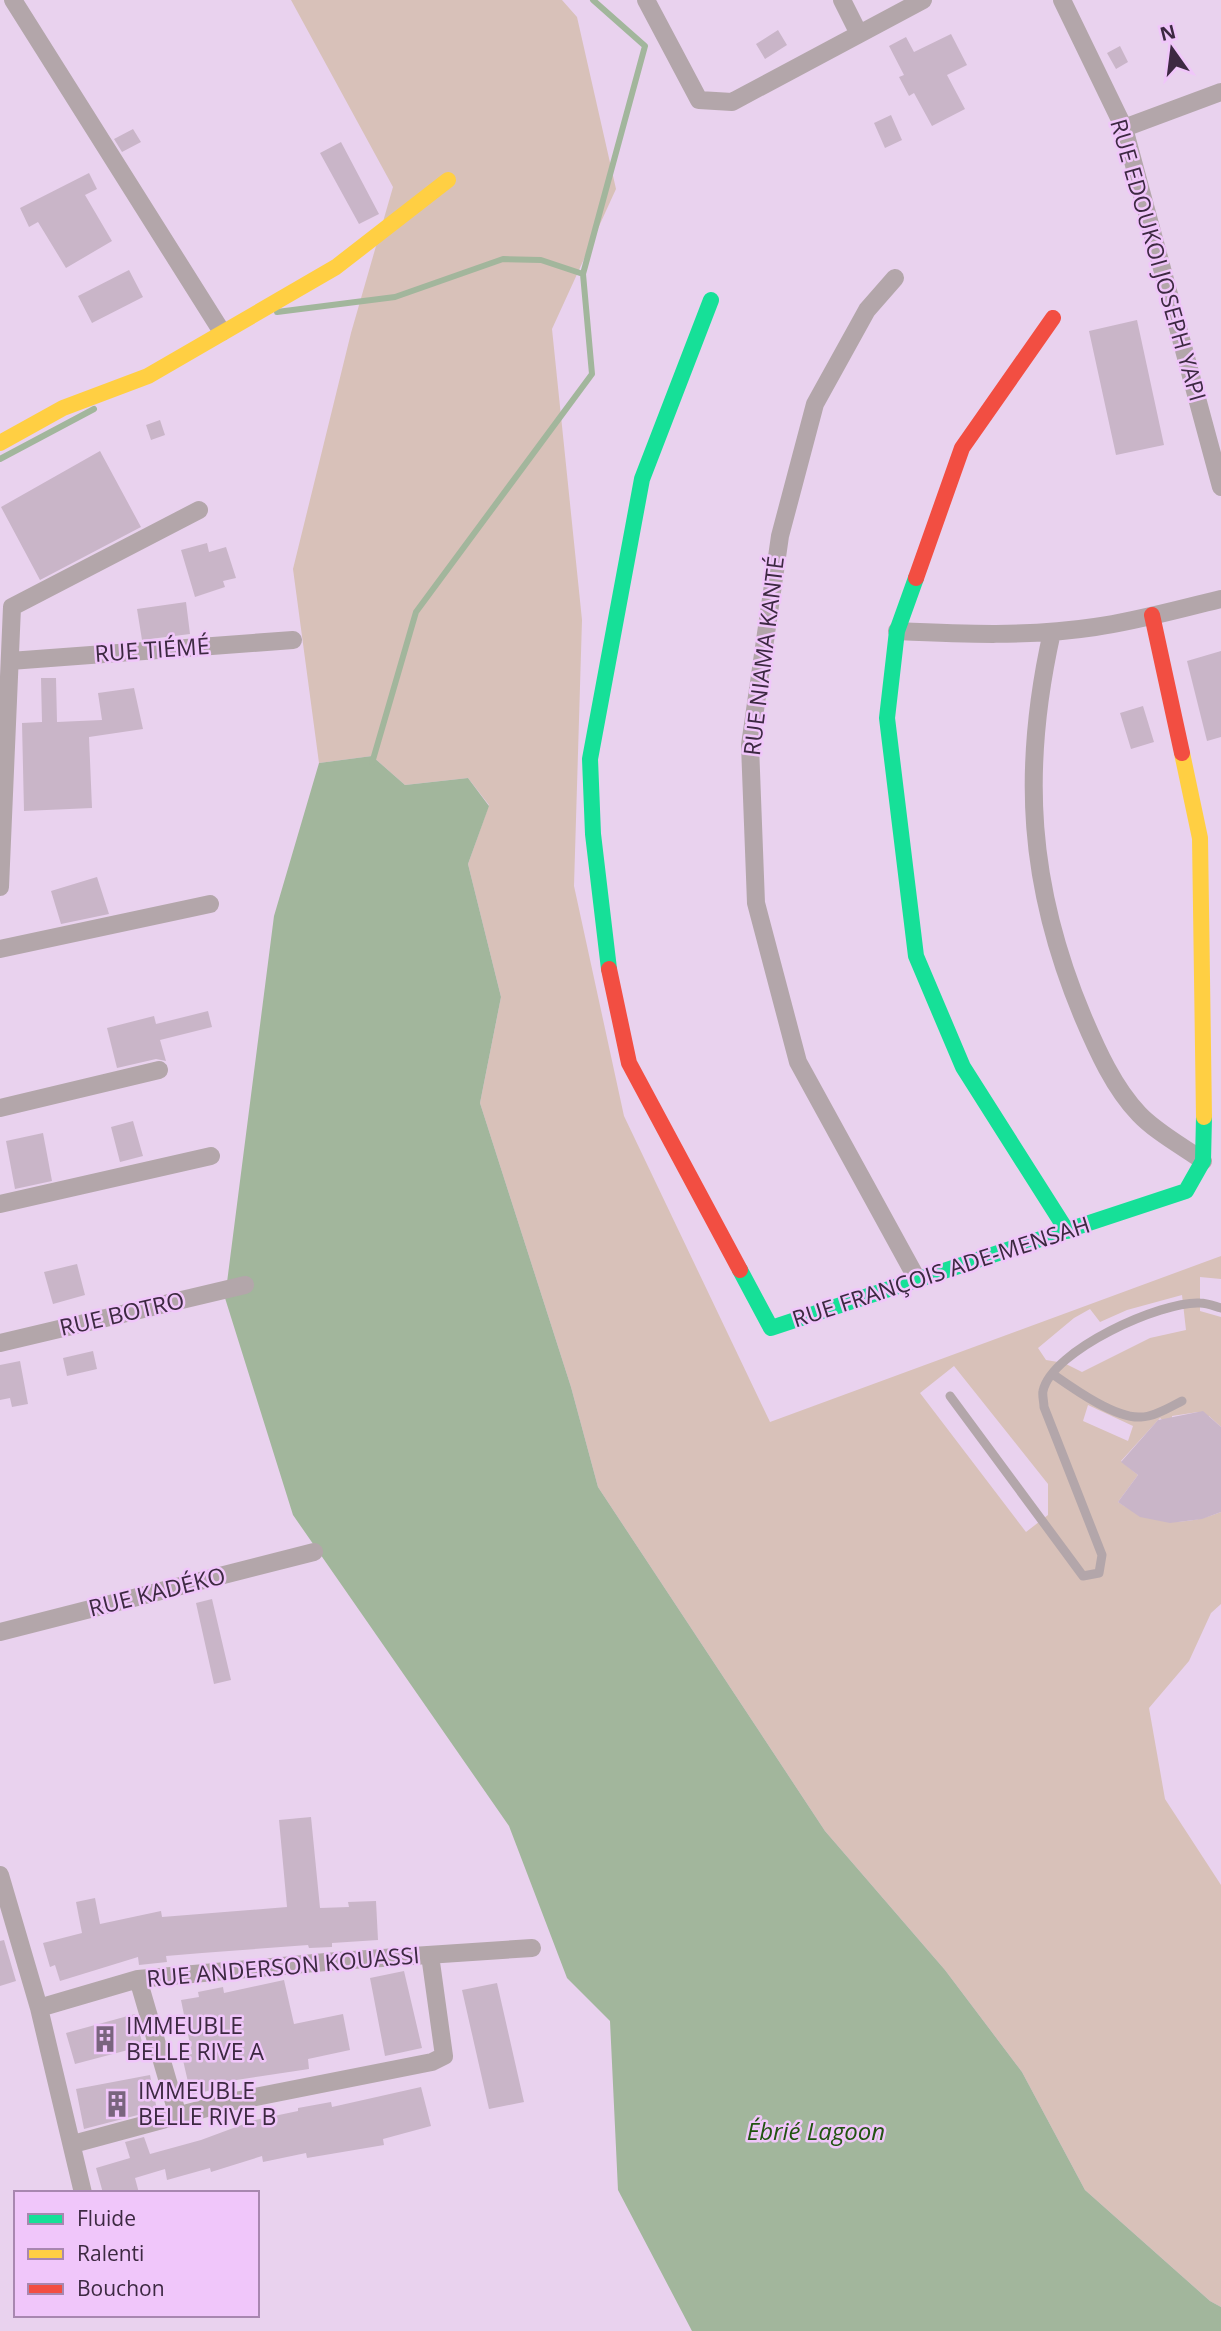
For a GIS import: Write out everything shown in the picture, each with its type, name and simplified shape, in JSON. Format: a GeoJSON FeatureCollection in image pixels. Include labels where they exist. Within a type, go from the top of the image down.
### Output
{"type":"FeatureCollection","features":[{"type":"Feature","properties":{"kind":"street"},"geometry":{"type":"LineString","coordinates":[[13,0],[222,332]]}},
{"type":"Feature","properties":{"kind":"street"},"geometry":{"type":"LineString","coordinates":[[646,0],[699,100],[732,102],[923,0]]}},
{"type":"Feature","properties":{"kind":"street"},"geometry":{"type":"LineString","coordinates":[[842,0],[859,34]]}},
{"type":"Feature","properties":{"kind":"street","name":"RUE EDOUKOI JOSEPH YAPI"},"geometry":{"type":"LineString","coordinates":[[1062,0],[1124,128],[1221,487]]}},
{"type":"Feature","properties":{"kind":"street"},"geometry":{"type":"LineString","coordinates":[[1124,128],[1221,92]]}},
{"type":"Feature","properties":{"kind":"street"},"geometry":{"type":"LineString","coordinates":[[0,443],[63,408],[148,376],[336,267],[449,180]]}},
{"type":"Feature","properties":{"kind":"street","name":"RUE NIAMA KANTÉ"},"geometry":{"type":"LineString","coordinates":[[895,278],[867,310],[815,404],[780,536],[750,745],[756,903],[798,1062],[917,1279]]}},
{"type":"Feature","properties":{"kind":"street","name":"RUE FRANÇOIS ADE-MENSAH"},"geometry":{"type":"LineString","coordinates":[[711,300],[642,479],[590,759],[593,834],[608,966],[629,1063],[771,1328],[1186,1191],[1203,1161],[1205,1072],[1200,838],[1152,615]]}},
{"type":"Feature","properties":{"kind":"street"},"geometry":{"type":"LineString","coordinates":[[1053,318],[962,448],[897,631],[887,718],[916,956],[964,1067],[1067,1231]]}},
{"type":"Feature","properties":{"kind":"street"},"geometry":{"type":"LineString","coordinates":[[0,887],[12,607],[199,510]]}},
{"type":"Feature","properties":{"kind":"street"},"geometry":{"type":"LineString","coordinates":[[897,631],[990,635],[1052,632],[1097,627],[1221,599]]}},
{"type":"Feature","properties":{"kind":"street"},"geometry":{"type":"LineString","coordinates":[[1052,632],[1039,690],[1032,809],[1035,855],[1052,925],[1070,986],[1099,1055],[1139,1114],[1203,1161]]}},
{"type":"Feature","properties":{"kind":"street","name":"RUE TIÉMÉ"},"geometry":{"type":"LineString","coordinates":[[10,661],[293,640]]}},
{"type":"Feature","properties":{"kind":"street"},"geometry":{"type":"LineString","coordinates":[[0,949],[210,904]]}},
{"type":"Feature","properties":{"kind":"street"},"geometry":{"type":"LineString","coordinates":[[0,1108],[159,1070]]}},
{"type":"Feature","properties":{"kind":"street"},"geometry":{"type":"LineString","coordinates":[[0,1204],[211,1156]]}},
{"type":"Feature","properties":{"kind":"street","name":"RUE BOTRO"},"geometry":{"type":"LineString","coordinates":[[0,1343],[245,1285]]}},
{"type":"Feature","properties":{"kind":"street","name":"RUE KADÉKO"},"geometry":{"type":"LineString","coordinates":[[0,1632],[314,1552]]}},
{"type":"Feature","properties":{"kind":"street"},"geometry":{"type":"LineString","coordinates":[[0,1875],[39,2008],[83,2191]]}},
{"type":"Feature","properties":{"kind":"street","name":"RUE ANDERSON KOUASSI"},"geometry":{"type":"LineString","coordinates":[[39,2008],[138,1979],[532,1948]]}},
{"type":"Feature","properties":{"kind":"street"},"geometry":{"type":"LineString","coordinates":[[73,2144],[321,2081],[432,2062],[444,2056],[430,1955]]}},
{"type":"Feature","properties":{"kind":"street"},"geometry":{"type":"LineString","coordinates":[[138,1979],[178,2116]]}},
{"type":"Feature","properties":{"kind":"lane"},"geometry":{"type":"LineString","coordinates":[[950,1396],[1083,1576],[1099,1573],[1102,1555],[1044,1407],[1043,1390],[1054,1375],[1085,1346],[1145,1314],[1199,1303],[1221,1308]]}},
{"type":"Feature","properties":{"kind":"lane"},"geometry":{"type":"LineString","coordinates":[[1054,1375],[1082,1394],[1122,1413],[1141,1418],[1182,1401]]}},
{"type":"Feature","properties":{"kind":"shaded area"},"geometry":{"type":"Polygon","coordinates":[[[291,0],[562,0],[577,17],[616,189],[552,329],[582,620],[574,886],[624,1116],[770,1422],[1221,1256],[1221,1279],[1200,1277],[1200,1311],[1221,1317],[1221,1427],[1209,1416],[1201,1426],[1198,1412],[1172,1416],[1172,1428],[1160,1418],[1121,1461],[1138,1475],[1118,1502],[1143,1515],[1168,1521],[1193,1520],[1221,1512],[1221,1604],[1211,1613],[1189,1661],[1149,1708],[1165,1799],[1221,1885],[1221,2307],[1210,2301],[1085,2190],[1022,2072],[945,1970],[825,1831],[598,1487],[571,1387],[480,1103],[501,997],[468,864],[489,805],[468,778],[405,785],[372,756],[319,763],[293,569],[351,333],[393,187],[291,0]],[[1182,1295],[1127,1310],[1100,1322],[1090,1309],[1074,1318],[1038,1348],[1046,1360],[1064,1363],[1082,1372],[1150,1338],[1186,1330],[1182,1295]],[[954,1366],[920,1393],[1026,1532],[1048,1515],[1048,1484],[954,1366]],[[1088,1405],[1083,1421],[1128,1441],[1133,1426],[1088,1405]]]}},
{"type":"Feature","properties":{"kind":"water","name":"Ébrié Lagoon"},"geometry":{"type":"Polygon","coordinates":[[[372,756],[405,785],[468,778],[489,806],[468,864],[501,997],[480,1103],[571,1387],[598,1487],[825,1831],[945,1970],[1022,2072],[1085,2190],[1210,2301],[1221,2307],[1221,2331],[692,2331],[618,2190],[610,2021],[567,1978],[509,1826],[293,1515],[225,1298],[274,916],[319,763],[372,756]]]}},
{"type":"Feature","properties":{"kind":"building"},"geometry":{"type":"Polygon","coordinates":[[[778,30],[787,45],[765,59],[756,44],[778,30]]]}},
{"type":"Feature","properties":{"kind":"building"},"geometry":{"type":"Polygon","coordinates":[[[951,34],[967,65],[947,75],[965,109],[932,126],[914,93],[909,96],[899,77],[904,75],[889,46],[906,37],[914,52],[951,34]]]}},
{"type":"Feature","properties":{"kind":"building"},"geometry":{"type":"Polygon","coordinates":[[[1120,46],[1128,62],[1116,69],[1107,53],[1120,46]]]}},
{"type":"Feature","properties":{"kind":"building"},"geometry":{"type":"Polygon","coordinates":[[[891,115],[902,140],[885,148],[874,123],[891,115]]]}},
{"type":"Feature","properties":{"kind":"building"},"geometry":{"type":"Polygon","coordinates":[[[133,129],[141,142],[122,152],[114,139],[133,129]]]}},
{"type":"Feature","properties":{"kind":"building"},"geometry":{"type":"Polygon","coordinates":[[[341,142],[379,214],[359,224],[320,153],[341,142]]]}},
{"type":"Feature","properties":{"kind":"building"},"geometry":{"type":"Polygon","coordinates":[[[89,173],[97,189],[85,195],[112,241],[66,268],[38,222],[29,227],[20,208],[89,173]]]}},
{"type":"Feature","properties":{"kind":"building"},"geometry":{"type":"Polygon","coordinates":[[[129,270],[143,297],[92,323],[78,296],[129,270]]]}},
{"type":"Feature","properties":{"kind":"building"},"geometry":{"type":"Polygon","coordinates":[[[1137,320],[1164,445],[1116,455],[1089,331],[1137,320]]]}},
{"type":"Feature","properties":{"kind":"building"},"geometry":{"type":"Polygon","coordinates":[[[160,420],[165,435],[151,440],[146,425],[160,420]]]}},
{"type":"Feature","properties":{"kind":"building"},"geometry":{"type":"Polygon","coordinates":[[[100,451],[141,527],[40,580],[1,507],[100,451]]]}},
{"type":"Feature","properties":{"kind":"building"},"geometry":{"type":"Polygon","coordinates":[[[207,543],[209,552],[226,547],[236,578],[223,581],[225,587],[195,597],[181,550],[207,543]]]}},
{"type":"Feature","properties":{"kind":"building"},"geometry":{"type":"Polygon","coordinates":[[[186,602],[190,634],[142,640],[137,609],[186,602]]]}},
{"type":"Feature","properties":{"kind":"building"},"geometry":{"type":"Polygon","coordinates":[[[1221,651],[1221,737],[1207,741],[1187,661],[1221,651]]]}},
{"type":"Feature","properties":{"kind":"building"},"geometry":{"type":"Polygon","coordinates":[[[41,678],[56,678],[57,722],[102,720],[98,693],[134,688],[143,729],[89,737],[92,808],[24,811],[22,723],[42,722],[41,678]]]}},
{"type":"Feature","properties":{"kind":"building"},"geometry":{"type":"Polygon","coordinates":[[[1143,706],[1154,742],[1131,749],[1120,713],[1143,706]]]}},
{"type":"Feature","properties":{"kind":"building"},"geometry":{"type":"Polygon","coordinates":[[[97,877],[109,914],[61,924],[51,891],[97,877]]]}},
{"type":"Feature","properties":{"kind":"building"},"geometry":{"type":"Polygon","coordinates":[[[208,1011],[212,1027],[160,1040],[166,1061],[156,1059],[117,1068],[107,1028],[154,1016],[156,1024],[208,1011]]]}},
{"type":"Feature","properties":{"kind":"building"},"geometry":{"type":"Polygon","coordinates":[[[133,1121],[143,1156],[120,1162],[111,1127],[133,1121]]]}},
{"type":"Feature","properties":{"kind":"building"},"geometry":{"type":"Polygon","coordinates":[[[43,1133],[52,1181],[15,1189],[6,1141],[43,1133]]]}},
{"type":"Feature","properties":{"kind":"building"},"geometry":{"type":"Polygon","coordinates":[[[77,1264],[85,1295],[53,1304],[44,1272],[77,1264]]]}},
{"type":"Feature","properties":{"kind":"building"},"geometry":{"type":"Polygon","coordinates":[[[93,1351],[97,1369],[67,1376],[63,1358],[93,1351]]]}},
{"type":"Feature","properties":{"kind":"building"},"geometry":{"type":"Polygon","coordinates":[[[20,1361],[28,1404],[12,1407],[10,1398],[0,1400],[0,1365],[20,1361]]]}},
{"type":"Feature","properties":{"kind":"building"},"geometry":{"type":"Polygon","coordinates":[[[1203,1411],[1221,1427],[1221,1512],[1202,1519],[1170,1523],[1140,1517],[1118,1502],[1138,1475],[1121,1462],[1158,1420],[1203,1411]]]}},
{"type":"Feature","properties":{"kind":"building"},"geometry":{"type":"Polygon","coordinates":[[[212,1599],[231,1680],[214,1684],[196,1603],[212,1599]]]}},
{"type":"Feature","properties":{"kind":"building"},"geometry":{"type":"Polygon","coordinates":[[[311,1817],[320,1908],[349,1907],[348,1902],[376,1901],[378,1940],[332,1943],[332,1947],[309,1948],[308,1945],[166,1956],[167,1962],[139,1965],[138,1957],[60,1981],[55,1965],[50,1967],[43,1943],[82,1933],[76,1902],[95,1898],[100,1924],[161,1911],[162,1917],[287,1907],[279,1820],[311,1817]]]}},
{"type":"Feature","properties":{"kind":"building"},"geometry":{"type":"Polygon","coordinates":[[[4,1940],[16,1981],[0,1986],[0,1941],[4,1940]]]}},
{"type":"Feature","properties":{"kind":"building"},"geometry":{"type":"Polygon","coordinates":[[[404,1971],[422,2048],[385,2056],[370,1978],[404,1971]]]}},
{"type":"Feature","properties":{"kind":"building"},"geometry":{"type":"Polygon","coordinates":[[[284,1980],[294,2024],[343,2014],[350,2050],[308,2059],[309,2069],[223,2082],[224,2087],[191,2095],[182,2056],[192,2054],[181,2000],[199,1997],[198,1992],[223,1987],[224,1993],[284,1980]]]}},
{"type":"Feature","properties":{"kind":"building"},"geometry":{"type":"Polygon","coordinates":[[[497,1983],[524,2102],[489,2109],[462,1990],[497,1983]]]}},
{"type":"Feature","properties":{"kind":"building","name":"IMMEUBLE BELLE RIVE A"},"geometry":{"type":"Polygon","coordinates":[[[135,2014],[143,2046],[75,2064],[66,2033],[135,2014]]]}},
{"type":"Feature","properties":{"kind":"building","name":"IMMEUBLE BELLE RIVE B"},"geometry":{"type":"Polygon","coordinates":[[[150,2075],[157,2110],[84,2129],[76,2089],[150,2075]]]}},
{"type":"Feature","properties":{"kind":"building"},"geometry":{"type":"Polygon","coordinates":[[[421,2087],[431,2126],[383,2139],[384,2145],[307,2158],[306,2153],[263,2162],[262,2156],[211,2172],[210,2168],[167,2180],[165,2169],[135,2178],[138,2191],[102,2191],[96,2168],[130,2158],[125,2142],[144,2137],[150,2154],[201,2140],[255,2120],[298,2111],[298,2108],[331,2102],[332,2107],[421,2087]]]}},
{"type":"Feature","properties":{"kind":"waterway"},"geometry":{"type":"LineString","coordinates":[[372,763],[416,612],[592,374],[583,274],[645,46],[593,0]]}},
{"type":"Feature","properties":{"kind":"waterway"},"geometry":{"type":"LineString","coordinates":[[277,312],[395,297],[503,259],[541,260],[583,274]]}},
{"type":"Feature","properties":{"kind":"waterway"},"geometry":{"type":"LineString","coordinates":[[0,459],[94,409]]}},
{"type":"Feature","properties":{"kind":"traffic: fast"},"geometry":{"type":"LineString","coordinates":[[609,969],[593,834],[590,759],[642,479],[711,300]]}},
{"type":"Feature","properties":{"kind":"traffic: fast"},"geometry":{"type":"LineString","coordinates":[[916,578],[897,631],[887,718],[916,956],[963,1067],[1067,1231]]}},
{"type":"Feature","properties":{"kind":"traffic: fast"},"geometry":{"type":"LineString","coordinates":[[740,1270],[771,1328],[1186,1191],[1203,1161],[1204,1117]]}},
{"type":"Feature","properties":{"kind":"traffic: slow"},"geometry":{"type":"LineString","coordinates":[[0,443],[63,408],[148,376],[336,267],[448,180]]}},
{"type":"Feature","properties":{"kind":"traffic: slow"},"geometry":{"type":"LineString","coordinates":[[1182,753],[1200,838],[1204,1117]]}},
{"type":"Feature","properties":{"kind":"traffic: jam"},"geometry":{"type":"LineString","coordinates":[[916,578],[962,448],[1053,318]]}},
{"type":"Feature","properties":{"kind":"traffic: jam"},"geometry":{"type":"LineString","coordinates":[[1152,615],[1182,753]]}},
{"type":"Feature","properties":{"kind":"traffic: jam"},"geometry":{"type":"LineString","coordinates":[[609,969],[629,1063],[740,1270]]}},
{"type":"Feature","properties":{"kind":"place","name":"IMMEUBLE BELLE RIVE A"},"geometry":{"type":"Point","coordinates":[105,2039]}},
{"type":"Feature","properties":{"kind":"place","name":"IMMEUBLE BELLE RIVE B"},"geometry":{"type":"Point","coordinates":[117,2104]}}]}
